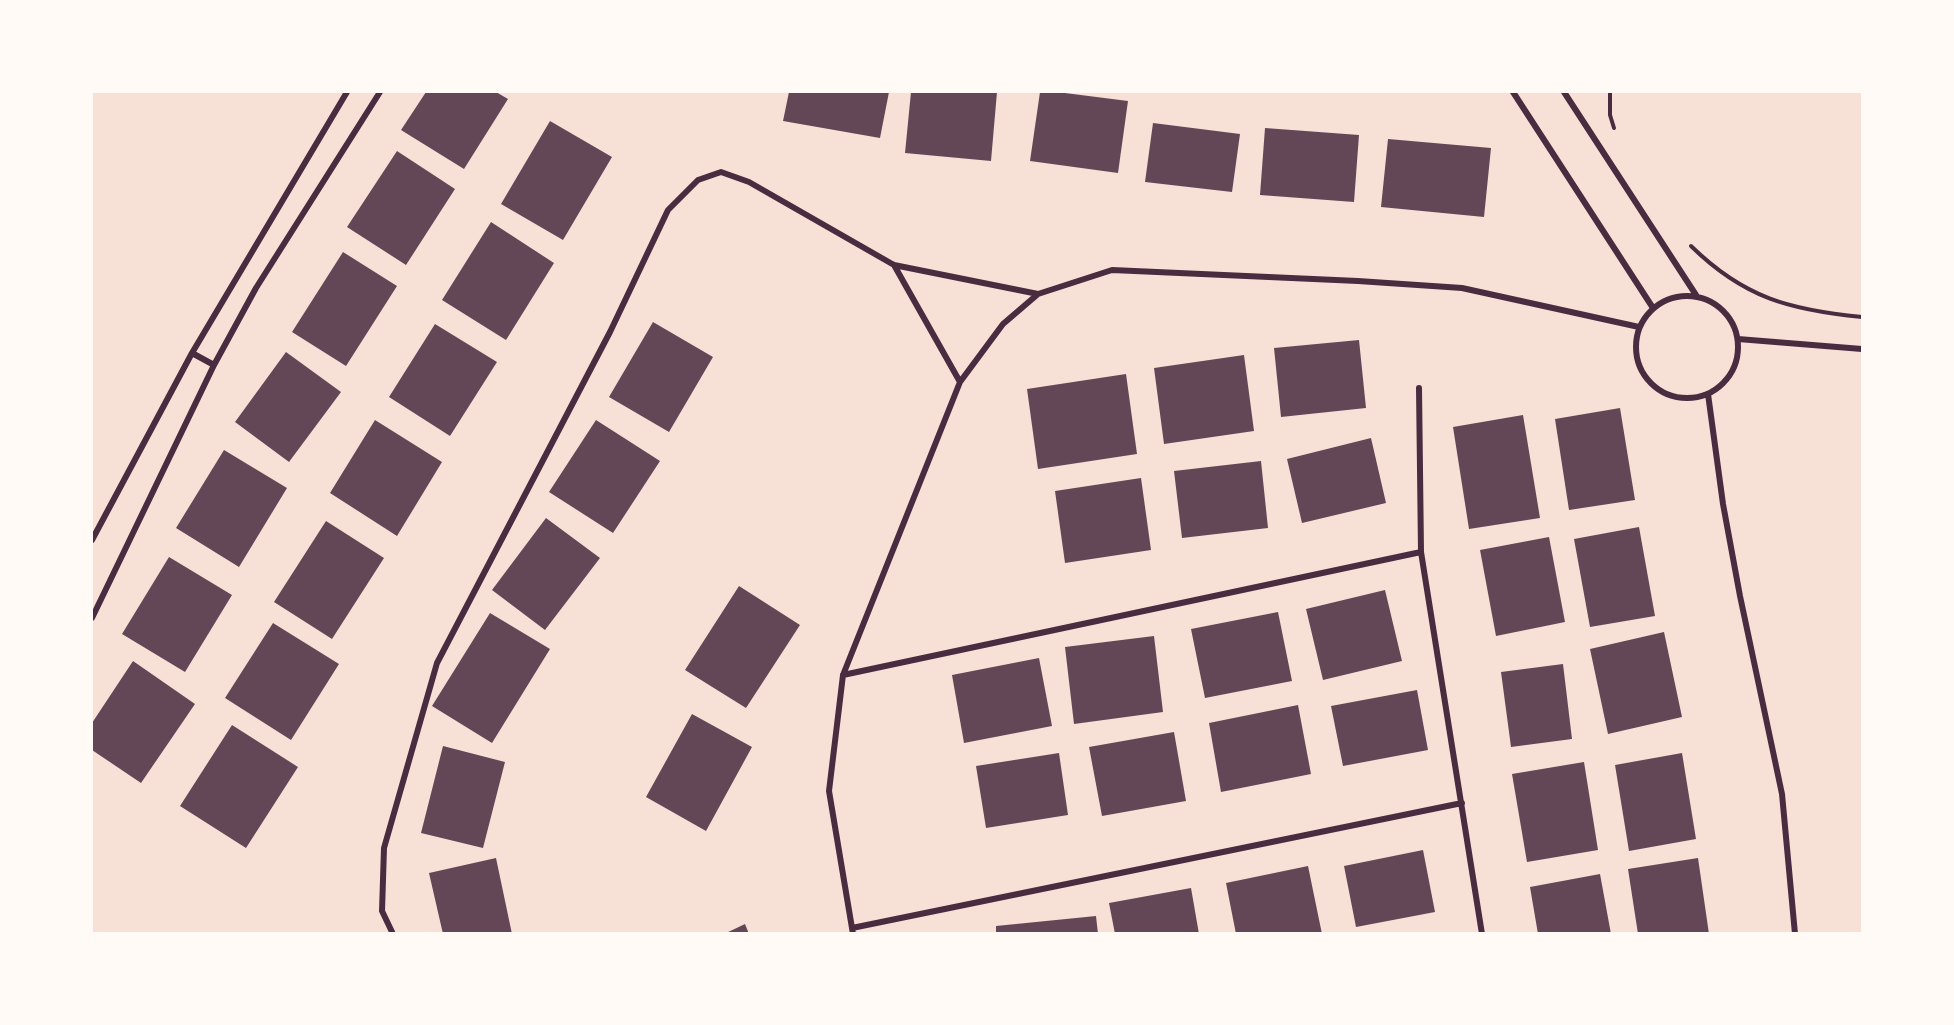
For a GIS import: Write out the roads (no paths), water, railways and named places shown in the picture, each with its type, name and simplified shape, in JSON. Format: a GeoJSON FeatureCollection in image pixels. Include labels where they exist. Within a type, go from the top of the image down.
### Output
{"type":"FeatureCollection","features":[{"type":"Feature","properties":{"kind":"street"},"geometry":{"type":"LineString","coordinates":[[92,540],[192,353],[347,92]]}},
{"type":"Feature","properties":{"kind":"street"},"geometry":{"type":"LineString","coordinates":[[92,618],[214,365],[256,288],[380,92]]}},
{"type":"Feature","properties":{"kind":"street"},"geometry":{"type":"LineString","coordinates":[[1513,92],[1653,308]]}},
{"type":"Feature","properties":{"kind":"street"},"geometry":{"type":"LineString","coordinates":[[1564,92],[1696,296]]}},
{"type":"Feature","properties":{"kind":"street"},"geometry":{"type":"LineString","coordinates":[[393,933],[382,911],[384,848],[437,663],[610,332],[668,210],[698,180],[721,172],[749,182],[894,265],[1038,294]]}},
{"type":"Feature","properties":{"kind":"street"},"geometry":{"type":"LineString","coordinates":[[894,265],[960,382]]}},
{"type":"Feature","properties":{"kind":"street"},"geometry":{"type":"LineString","coordinates":[[1462,803],[853,931],[829,791],[843,675],[960,382],[1003,324],[1038,294],[1112,270],[1358,281],[1462,288],[1639,327]]}},
{"type":"Feature","properties":{"kind":"street"},"geometry":{"type":"LineString","coordinates":[[1696,296],[1725,310],[1738,339],[1736,361],[1725,381],[1708,394],[1684,398],[1660,391],[1643,374],[1636,351],[1639,327],[1653,308],[1673,297],[1696,296]]}},
{"type":"Feature","properties":{"kind":"street"},"geometry":{"type":"LineString","coordinates":[[1738,339],[1863,349]]}},
{"type":"Feature","properties":{"kind":"street"},"geometry":{"type":"LineString","coordinates":[[192,353],[214,365]]}},
{"type":"Feature","properties":{"kind":"street"},"geometry":{"type":"LineString","coordinates":[[1419,388],[1421,552],[1482,933]]}},
{"type":"Feature","properties":{"kind":"street"},"geometry":{"type":"LineString","coordinates":[[1708,394],[1723,504],[1740,596],[1782,794],[1795,933]]}},
{"type":"Feature","properties":{"kind":"street"},"geometry":{"type":"LineString","coordinates":[[843,675],[1421,552]]}}]}
